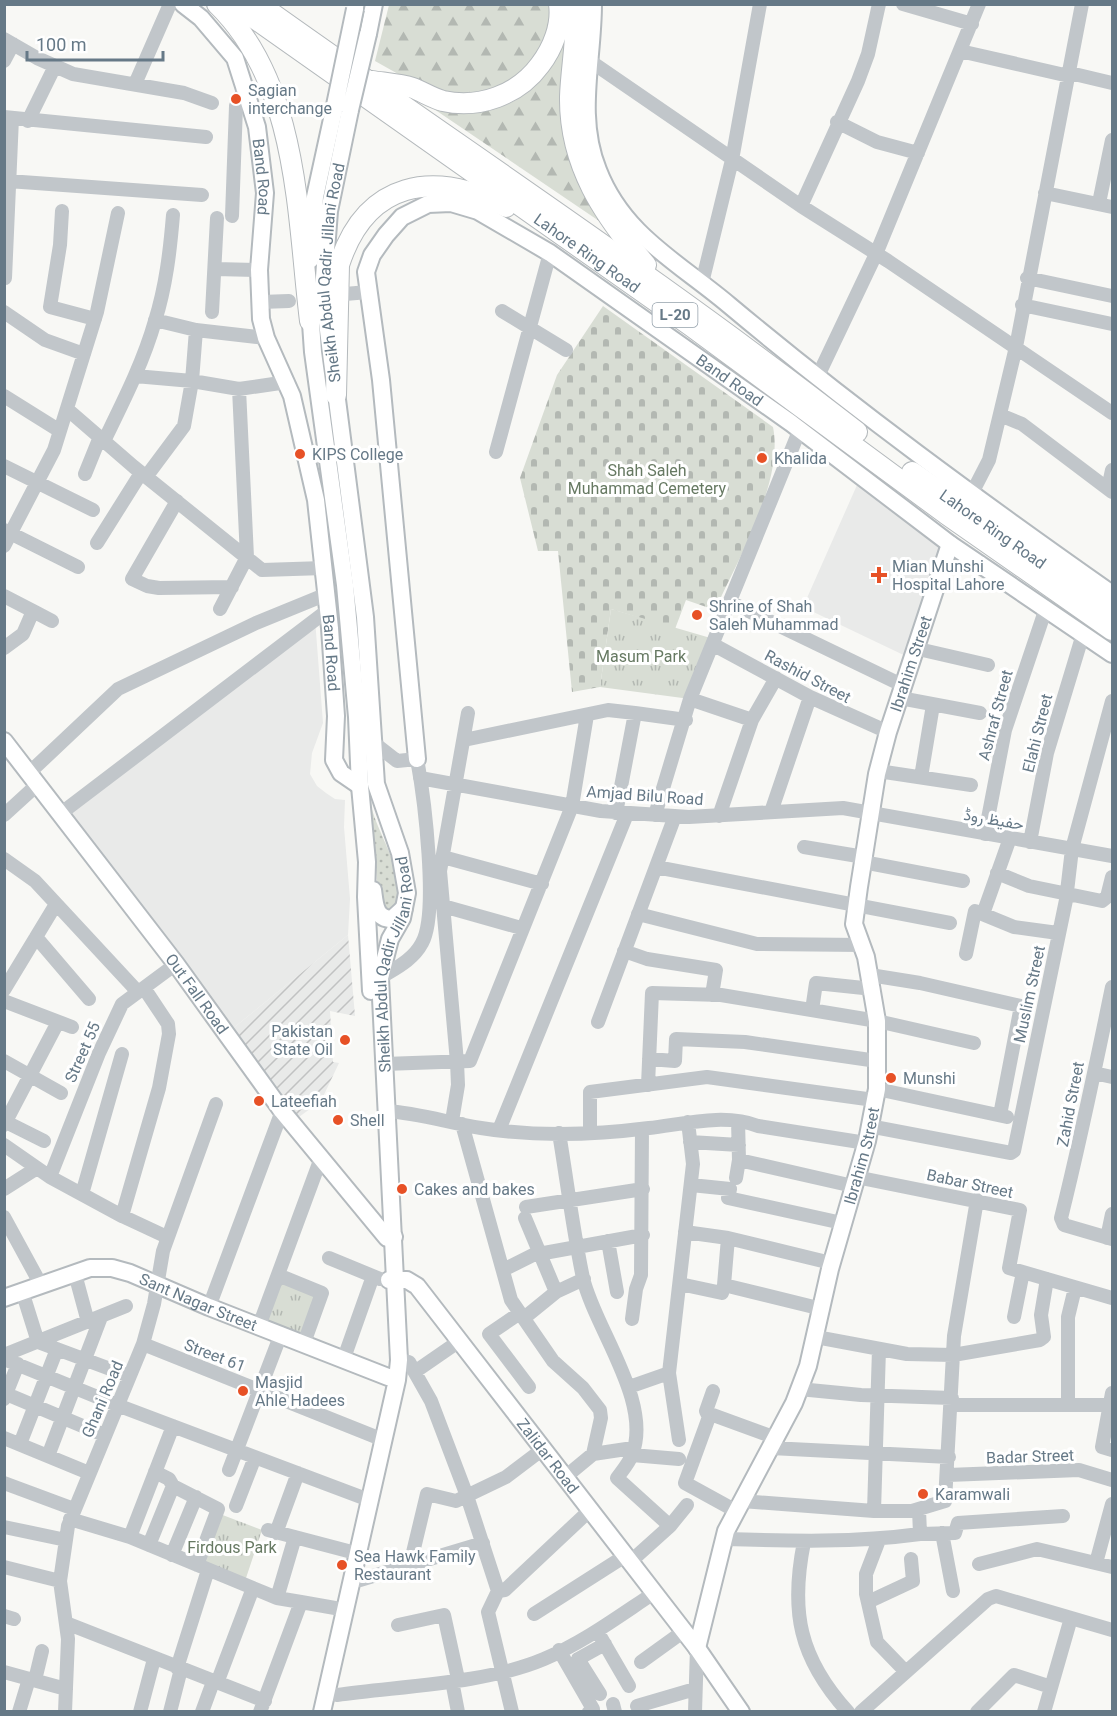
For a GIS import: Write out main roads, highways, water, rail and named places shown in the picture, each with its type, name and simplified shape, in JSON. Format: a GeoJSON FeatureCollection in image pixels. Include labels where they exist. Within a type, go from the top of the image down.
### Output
{"type":"FeatureCollection","features":[{"type":"Feature","properties":{"kind":"highway"},"geometry":{"type":"LineString","coordinates":[[217,4],[232,18],[268,80],[283,130],[295,195],[310,321]]}},
{"type":"Feature","properties":{"kind":"highway","name":"Lahore Ring Road"},"geometry":{"type":"LineString","coordinates":[[234,4],[557,231],[756,373],[946,514],[1113,630]]}},
{"type":"Feature","properties":{"kind":"highway","name":"Lahore Ring Road"},"geometry":{"type":"LineString","coordinates":[[259,4],[666,287],[750,348],[860,435],[1113,612]]}},
{"type":"Feature","properties":{"kind":"highway"},"geometry":{"type":"LineString","coordinates":[[277,4],[320,48]]}},
{"type":"Feature","properties":{"kind":"highway"},"geometry":{"type":"LineString","coordinates":[[367,80],[414,89],[444,101],[469,103],[502,96],[535,73],[546,57],[558,27],[559,4]]}},
{"type":"Feature","properties":{"kind":"highway"},"geometry":{"type":"LineString","coordinates":[[575,4],[577,20],[570,99],[572,122],[584,170],[592,194],[611,223],[666,287]]}},
{"type":"Feature","properties":{"kind":"highway"},"geometry":{"type":"LineString","coordinates":[[336,395],[336,314],[339,265],[345,246],[372,208],[391,195],[413,187],[432,184],[453,186],[484,197],[557,231]]}},
{"type":"Feature","properties":{"kind":"main road","name":"Band Road"},"geometry":{"type":"LineString","coordinates":[[183,4],[218,35],[235,58],[257,127],[266,193],[259,270],[266,338],[287,382],[316,500],[336,716],[334,760],[341,773],[360,786]]}},
{"type":"Feature","properties":{"kind":"main road"},"geometry":{"type":"LineString","coordinates":[[342,110],[368,34],[374,4]]}},
{"type":"Feature","properties":{"kind":"main road"},"geometry":{"type":"LineString","coordinates":[[593,4],[585,100],[588,140],[598,171],[618,209],[650,246],[702,283],[817,378],[971,495],[1113,594]]}},
{"type":"Feature","properties":{"kind":"main road"},"geometry":{"type":"LineString","coordinates":[[342,110],[356,7]]}},
{"type":"Feature","properties":{"kind":"main road","name":"Sheikh Abdul Qadir Jillani Road"},"geometry":{"type":"LineString","coordinates":[[342,110],[315,197],[310,321],[345,585],[357,717],[367,862],[366,917],[390,1237]]}},
{"type":"Feature","properties":{"kind":"main road","name":"Sheikh Abdul Qadir Jillani Road"},"geometry":{"type":"LineString","coordinates":[[312,1712],[388,1377],[391,1345],[387,1280],[390,1237],[380,978],[390,939],[402,918],[406,893],[404,867],[380,801],[365,617],[326,329],[323,264],[342,110]]}},
{"type":"Feature","properties":{"kind":"main road","name":"Band Road"},"geometry":{"type":"LineString","coordinates":[[417,759],[380,370],[366,272],[377,248],[402,217],[428,204],[452,203],[478,211],[550,253],[800,429],[950,544],[1113,654]]}},
{"type":"Feature","properties":{"kind":"main road","name":"Ibrahim Street"},"geometry":{"type":"LineString","coordinates":[[697,1648],[724,1539],[799,1389],[816,1337],[831,1263],[866,1143],[876,1094],[877,1021],[871,982],[855,924],[863,860],[878,771],[888,732],[950,544]]}},
{"type":"Feature","properties":{"kind":"main road","name":"Out Fall Road"},"geometry":{"type":"LineString","coordinates":[[4,741],[176,964],[282,1111],[390,1237]]}},
{"type":"Feature","properties":{"kind":"main road"},"geometry":{"type":"LineString","coordinates":[[367,862],[376,911],[380,916],[392,919],[404,908]]}},
{"type":"Feature","properties":{"kind":"main road","name":"Sant Nagar Street"},"geometry":{"type":"LineString","coordinates":[[4,1298],[90,1268],[112,1268],[388,1377]]}},
{"type":"Feature","properties":{"kind":"main road","name":"Sheikh Abdul Qadir Jillani Road"},"geometry":{"type":"LineString","coordinates":[[322,1712],[353,1580],[399,1360],[387,1280]]}},
{"type":"Feature","properties":{"kind":"main road","name":"Zalidar Road"},"geometry":{"type":"LineString","coordinates":[[387,1280],[407,1280],[417,1286],[458,1342],[697,1648],[741,1712]]}},
{"type":"Feature","properties":{"kind":"place","name":"Sagian interchange"},"geometry":{"type":"Point","coordinates":[236,99]}},
{"type":"Feature","properties":{"kind":"place","name":"KIPS College"},"geometry":{"type":"Point","coordinates":[300,454]}},
{"type":"Feature","properties":{"kind":"place","name":"Khalida"},"geometry":{"type":"Point","coordinates":[762,458]}},
{"type":"Feature","properties":{"kind":"place","name":"Mian Munshi Hospital Lahore"},"geometry":{"type":"Point","coordinates":[879,575]}},
{"type":"Feature","properties":{"kind":"place","name":"Shrine of Shah Saleh Muhammad"},"geometry":{"type":"Point","coordinates":[697,615]}},
{"type":"Feature","properties":{"kind":"place","name":"Pakistan State Oil"},"geometry":{"type":"Point","coordinates":[345,1040]}},
{"type":"Feature","properties":{"kind":"place","name":"Munshi"},"geometry":{"type":"Point","coordinates":[891,1078]}},
{"type":"Feature","properties":{"kind":"place","name":"Lateefiah"},"geometry":{"type":"Point","coordinates":[259,1101]}},
{"type":"Feature","properties":{"kind":"place","name":"Shell"},"geometry":{"type":"Point","coordinates":[338,1120]}},
{"type":"Feature","properties":{"kind":"place","name":"Cakes and bakes"},"geometry":{"type":"Point","coordinates":[402,1189]}},
{"type":"Feature","properties":{"kind":"place","name":"Masjid Ahle Hadees"},"geometry":{"type":"Point","coordinates":[243,1391]}},
{"type":"Feature","properties":{"kind":"place","name":"Karamwali"},"geometry":{"type":"Point","coordinates":[923,1494]}},
{"type":"Feature","properties":{"kind":"place","name":"Sea Hawk Family Restaurant"},"geometry":{"type":"Point","coordinates":[342,1565]}},
{"type":"Feature","properties":{"kind":"park label","name":"Shah Saleh Muhammad Cemetery"},"geometry":{"type":"Point","coordinates":[647,479]}},
{"type":"Feature","properties":{"kind":"park label","name":"Masum Park"},"geometry":{"type":"Point","coordinates":[641,656]}},
{"type":"Feature","properties":{"kind":"park label","name":"Firdous Park"},"geometry":{"type":"Point","coordinates":[232,1547]}}]}
